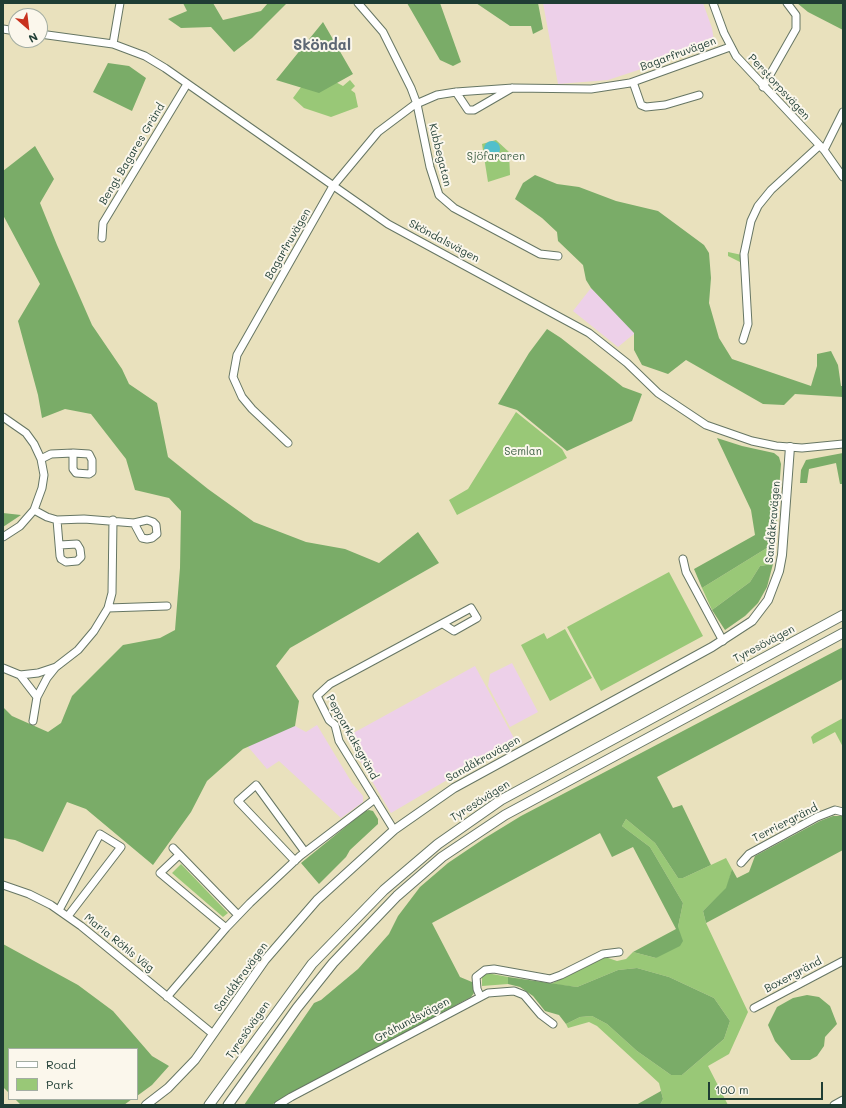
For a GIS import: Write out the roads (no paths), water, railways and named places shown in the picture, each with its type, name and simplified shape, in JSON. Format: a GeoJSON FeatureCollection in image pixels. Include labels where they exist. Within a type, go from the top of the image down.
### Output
{"type":"FeatureCollection","features":[{"type":"Feature","properties":{"kind":"main road","name":"Tyresövägen"},"geometry":{"type":"LineString","coordinates":[[209,1105],[312,964],[384,890],[438,844],[501,800],[843,615]]}},
{"type":"Feature","properties":{"kind":"main road"},"geometry":{"type":"LineString","coordinates":[[228,1105],[297,1008],[333,963],[397,896],[442,857],[505,815],[843,634]]}},
{"type":"Feature","properties":{"kind":"street"},"geometry":{"type":"LineString","coordinates":[[113,44],[120,3]]}},
{"type":"Feature","properties":{"kind":"street","name":"Kubbegatan"},"geometry":{"type":"LineString","coordinates":[[358,3],[383,32],[397,57],[417,104],[430,167],[439,195],[454,208],[540,254],[558,256]]}},
{"type":"Feature","properties":{"kind":"street","name":"Perstorpsvägen"},"geometry":{"type":"LineString","coordinates":[[713,3],[730,46],[736,56],[763,87],[822,148],[843,177]]}},
{"type":"Feature","properties":{"kind":"street"},"geometry":{"type":"LineString","coordinates":[[763,87],[796,30],[796,15],[787,3]]}},
{"type":"Feature","properties":{"kind":"street","name":"Sköndalsvägen"},"geometry":{"type":"LineString","coordinates":[[48,35],[113,44],[145,56],[388,224],[589,333],[627,363],[658,393],[701,422],[721,431],[752,441],[790,447],[814,448],[843,444]]}},
{"type":"Feature","properties":{"kind":"street","name":"Bagarfruvägen"},"geometry":{"type":"LineString","coordinates":[[288,443],[252,409],[242,397],[233,377],[237,355],[333,186],[378,132],[417,104],[437,95],[456,92],[513,88],[591,89],[633,82],[730,46]]}},
{"type":"Feature","properties":{"kind":"street","name":"Bagarfruvägen"},"geometry":{"type":"LineString","coordinates":[[633,82],[641,105],[646,107],[665,104],[699,95]]}},
{"type":"Feature","properties":{"kind":"street","name":"Bengt Bagares Gränd"},"geometry":{"type":"LineString","coordinates":[[102,238],[103,223],[187,84]]}},
{"type":"Feature","properties":{"kind":"street"},"geometry":{"type":"LineString","coordinates":[[456,92],[468,110],[474,110],[513,88]]}},
{"type":"Feature","properties":{"kind":"street"},"geometry":{"type":"LineString","coordinates":[[743,340],[748,324],[744,254],[751,221],[758,206],[771,190],[822,148],[843,112]]}},
{"type":"Feature","properties":{"kind":"street"},"geometry":{"type":"LineString","coordinates":[[3,417],[26,433],[42,459],[44,475],[42,488],[34,510],[20,526],[3,537]]}},
{"type":"Feature","properties":{"kind":"street","name":"Sandåkravägen"},"geometry":{"type":"LineString","coordinates":[[146,1105],[168,1088],[181,1075],[213,1034],[266,960],[317,900],[394,830],[454,788],[723,641],[752,621],[768,600],[774,588],[782,555],[790,447]]}},
{"type":"Feature","properties":{"kind":"street"},"geometry":{"type":"LineString","coordinates":[[42,459],[51,454],[73,452]]}},
{"type":"Feature","properties":{"kind":"street"},"geometry":{"type":"LineString","coordinates":[[34,510],[47,517],[57,520],[112,520],[134,523]]}},
{"type":"Feature","properties":{"kind":"street"},"geometry":{"type":"LineString","coordinates":[[57,520],[60,545]]}},
{"type":"Feature","properties":{"kind":"street"},"geometry":{"type":"LineString","coordinates":[[33,722],[37,697],[47,678],[56,667],[78,650],[94,631],[108,608],[112,593],[112,520]]}},
{"type":"Feature","properties":{"kind":"street"},"geometry":{"type":"LineString","coordinates":[[683,559],[686,572],[723,641]]}},
{"type":"Feature","properties":{"kind":"street"},"geometry":{"type":"LineString","coordinates":[[108,608],[167,606]]}},
{"type":"Feature","properties":{"kind":"street","name":"Pepparkaksgränd"},"geometry":{"type":"LineString","coordinates":[[394,830],[339,741],[335,725],[329,720],[317,696],[330,684],[443,624]]}},
{"type":"Feature","properties":{"kind":"street"},"geometry":{"type":"LineString","coordinates":[[3,668],[20,675],[38,673],[56,667]]}},
{"type":"Feature","properties":{"kind":"street"},"geometry":{"type":"LineString","coordinates":[[20,675],[37,697]]}},
{"type":"Feature","properties":{"kind":"street"},"geometry":{"type":"LineString","coordinates":[[295,861],[238,801],[256,785],[305,852]]}},
{"type":"Feature","properties":{"kind":"street"},"geometry":{"type":"LineString","coordinates":[[167,997],[238,915],[295,861],[375,800]]}},
{"type":"Feature","properties":{"kind":"street","name":"Terriergränd"},"geometry":{"type":"LineString","coordinates":[[741,863],[749,854],[817,817],[835,810],[843,812]]}},
{"type":"Feature","properties":{"kind":"street"},"geometry":{"type":"LineString","coordinates":[[59,910],[100,834],[121,847],[68,916]]}},
{"type":"Feature","properties":{"kind":"street"},"geometry":{"type":"LineString","coordinates":[[173,848],[238,915]]}},
{"type":"Feature","properties":{"kind":"street"},"geometry":{"type":"LineString","coordinates":[[179,855],[160,873],[226,928]]}},
{"type":"Feature","properties":{"kind":"street","name":"Maria Röhls Väg"},"geometry":{"type":"LineString","coordinates":[[3,884],[29,894],[59,910],[82,926],[213,1034]]}},
{"type":"Feature","properties":{"kind":"street"},"geometry":{"type":"LineString","coordinates":[[480,996],[477,989],[476,977],[486,970],[494,969],[550,979],[603,954],[620,952]]}},
{"type":"Feature","properties":{"kind":"street","name":"Boxergränd"},"geometry":{"type":"LineString","coordinates":[[754,1008],[843,961]]}},
{"type":"Feature","properties":{"kind":"street","name":"Gråhundsvägen"},"geometry":{"type":"LineString","coordinates":[[278,1105],[480,996],[500,991],[514,991],[524,995],[542,1015],[553,1024]]}},
{"type":"Feature","properties":{"kind":"street"},"geometry":{"type":"LineString","coordinates":[[834,1105],[843,1100]]}},
{"type":"Feature","properties":{"kind":"water"},"geometry":{"type":"Polygon","coordinates":[[[492,141],[499,146],[500,149],[495,156],[492,157],[485,152],[484,149],[489,142],[492,141]]]}},
{"type":"Feature","properties":{"kind":"district","name":"Sköndal"},"geometry":{"type":"Point","coordinates":[322,45]}},
{"type":"Feature","properties":{"kind":"park label","name":"Sjöfararen"},"geometry":{"type":"Point","coordinates":[496,157]}},
{"type":"Feature","properties":{"kind":"park label","name":"Semlan"},"geometry":{"type":"Point","coordinates":[523,452]}}]}
